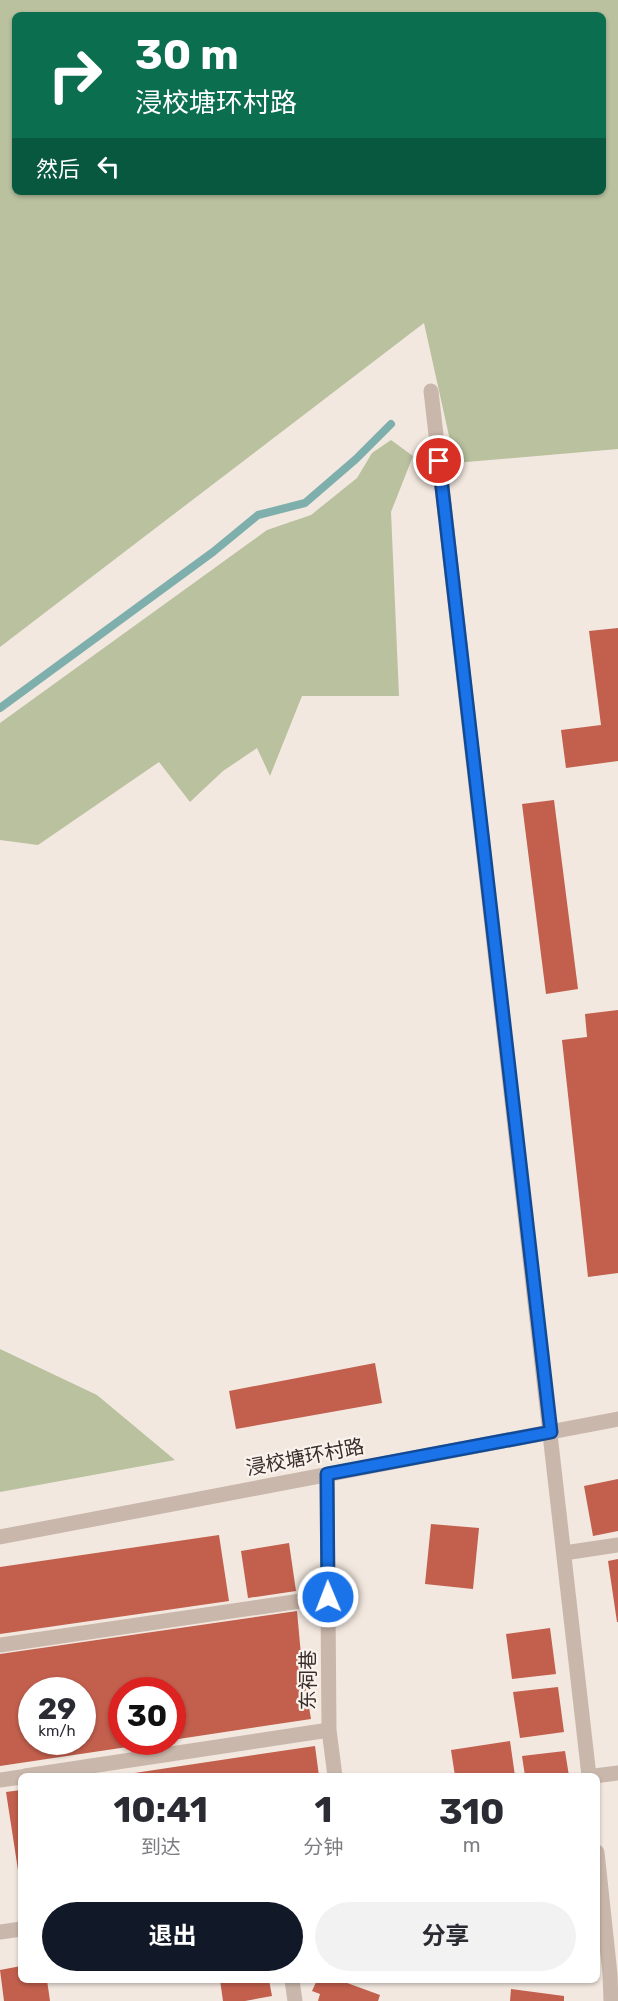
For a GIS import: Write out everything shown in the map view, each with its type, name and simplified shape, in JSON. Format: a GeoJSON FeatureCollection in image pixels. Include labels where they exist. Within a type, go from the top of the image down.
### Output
{"type":"FeatureCollection","features":[{"type":"Feature","properties":{"kind":"street"},"geometry":{"type":"LineString","coordinates":[[431,391],[589,1773]]}},
{"type":"Feature","properties":{"kind":"street","name":"浸校塘环村路"},"geometry":{"type":"LineString","coordinates":[[0,1537],[618,1419]]}},
{"type":"Feature","properties":{"kind":"street","name":"东祠巷"},"geometry":{"type":"LineString","coordinates":[[327,1474],[329,1730],[335,1773]]}},
{"type":"Feature","properties":{"kind":"street"},"geometry":{"type":"LineString","coordinates":[[564,1553],[618,1545]]}},
{"type":"Feature","properties":{"kind":"street"},"geometry":{"type":"LineString","coordinates":[[0,1645],[328,1597]]}},
{"type":"Feature","properties":{"kind":"street"},"geometry":{"type":"LineString","coordinates":[[43,1773],[329,1730]]}},
{"type":"Feature","properties":{"kind":"street"},"geometry":{"type":"LineString","coordinates":[[600,1775],[618,1773]]}},
{"type":"Feature","properties":{"kind":"street"},"geometry":{"type":"LineString","coordinates":[[0,1780],[18,1777]]}},
{"type":"Feature","properties":{"kind":"street"},"geometry":{"type":"LineString","coordinates":[[600,1904],[604,1974],[611,2001]]}},
{"type":"Feature","properties":{"kind":"street"},"geometry":{"type":"LineString","coordinates":[[0,1932],[18,1929]]}},
{"type":"Feature","properties":{"kind":"street"},"geometry":{"type":"LineString","coordinates":[[292,1983],[295,2001]]}},
{"type":"Feature","properties":{"kind":"green space"},"geometry":{"type":"Polygon","coordinates":[[[0,0],[618,0],[618,449],[455,463],[424,323],[0,647],[0,0]]]}},
{"type":"Feature","properties":{"kind":"green space"},"geometry":{"type":"Polygon","coordinates":[[[391,440],[413,456],[391,512],[399,696],[302,696],[270,776],[257,748],[223,771],[190,802],[159,762],[38,845],[0,840],[0,723],[267,530],[311,515],[357,478],[372,453],[391,440]]]}},
{"type":"Feature","properties":{"kind":"green space"},"geometry":{"type":"Polygon","coordinates":[[[0,1349],[97,1395],[175,1460],[0,1492],[0,1349]]]}},
{"type":"Feature","properties":{"kind":"building"},"geometry":{"type":"Polygon","coordinates":[[[618,628],[618,761],[566,768],[561,730],[601,725],[589,631],[618,628]]]}},
{"type":"Feature","properties":{"kind":"building"},"geometry":{"type":"Polygon","coordinates":[[[554,800],[578,989],[546,994],[522,804],[554,800]]]}},
{"type":"Feature","properties":{"kind":"building"},"geometry":{"type":"Polygon","coordinates":[[[618,1010],[618,1273],[588,1277],[562,1040],[587,1037],[585,1014],[618,1010]]]}},
{"type":"Feature","properties":{"kind":"building"},"geometry":{"type":"Polygon","coordinates":[[[375,1363],[382,1403],[236,1429],[229,1391],[375,1363]]]}},
{"type":"Feature","properties":{"kind":"building"},"geometry":{"type":"Polygon","coordinates":[[[618,1479],[618,1531],[593,1536],[584,1486],[618,1479]]]}},
{"type":"Feature","properties":{"kind":"building"},"geometry":{"type":"Polygon","coordinates":[[[431,1524],[479,1528],[473,1589],[425,1584],[431,1524]]]}},
{"type":"Feature","properties":{"kind":"building"},"geometry":{"type":"Polygon","coordinates":[[[219,1535],[229,1601],[0,1634],[0,1567],[219,1535]]]}},
{"type":"Feature","properties":{"kind":"building"},"geometry":{"type":"Polygon","coordinates":[[[289,1543],[296,1591],[248,1598],[241,1551],[289,1543]]]}},
{"type":"Feature","properties":{"kind":"building"},"geometry":{"type":"Polygon","coordinates":[[[618,1559],[618,1622],[617,1622],[608,1561],[618,1559]]]}},
{"type":"Feature","properties":{"kind":"building"},"geometry":{"type":"Polygon","coordinates":[[[297,1611],[302,1666],[311,1719],[186,1738],[186,1677],[108,1677],[108,1750],[96,1752],[96,1677],[18,1677],[18,1755],[74,1755],[0,1766],[0,1654],[297,1611]]]}},
{"type":"Feature","properties":{"kind":"building"},"geometry":{"type":"Polygon","coordinates":[[[550,1628],[556,1674],[512,1679],[506,1634],[550,1628]]]}},
{"type":"Feature","properties":{"kind":"building"},"geometry":{"type":"Polygon","coordinates":[[[558,1687],[564,1732],[520,1738],[513,1692],[558,1687]]]}},
{"type":"Feature","properties":{"kind":"building"},"geometry":{"type":"Polygon","coordinates":[[[510,1741],[515,1773],[455,1773],[451,1750],[510,1741]]]}},
{"type":"Feature","properties":{"kind":"building"},"geometry":{"type":"Polygon","coordinates":[[[315,1746],[319,1773],[134,1773],[315,1746]]]}},
{"type":"Feature","properties":{"kind":"building"},"geometry":{"type":"Polygon","coordinates":[[[565,1751],[569,1773],[525,1773],[522,1756],[565,1751]]]}},
{"type":"Feature","properties":{"kind":"building"},"geometry":{"type":"Polygon","coordinates":[[[18,1790],[18,1870],[6,1792],[18,1790]]]}},
{"type":"Feature","properties":{"kind":"building"},"geometry":{"type":"Polygon","coordinates":[[[18,1967],[18,1983],[47,1983],[50,2001],[4,2001],[0,1970],[18,1967]]]}},
{"type":"Feature","properties":{"kind":"building"},"geometry":{"type":"Polygon","coordinates":[[[220,1983],[270,1983],[272,1996],[245,2001],[223,2001],[220,1983]]]}},
{"type":"Feature","properties":{"kind":"building"},"geometry":{"type":"Polygon","coordinates":[[[316,1983],[347,1983],[380,1995],[378,2001],[318,2001],[320,1994],[312,1991],[316,1983]]]}},
{"type":"Feature","properties":{"kind":"building"},"geometry":{"type":"Polygon","coordinates":[[[511,1989],[564,1996],[564,2001],[510,2001],[511,1989]]]}},
{"type":"Feature","properties":{"kind":"waterway"},"geometry":{"type":"LineString","coordinates":[[0,708],[213,552],[258,515],[305,503],[356,459],[391,424]]}},
{"type":"Feature","properties":{"kind":"route"},"geometry":{"type":"LineString","coordinates":[[328,1597],[327,1474],[551,1432],[439,461]]}}]}
